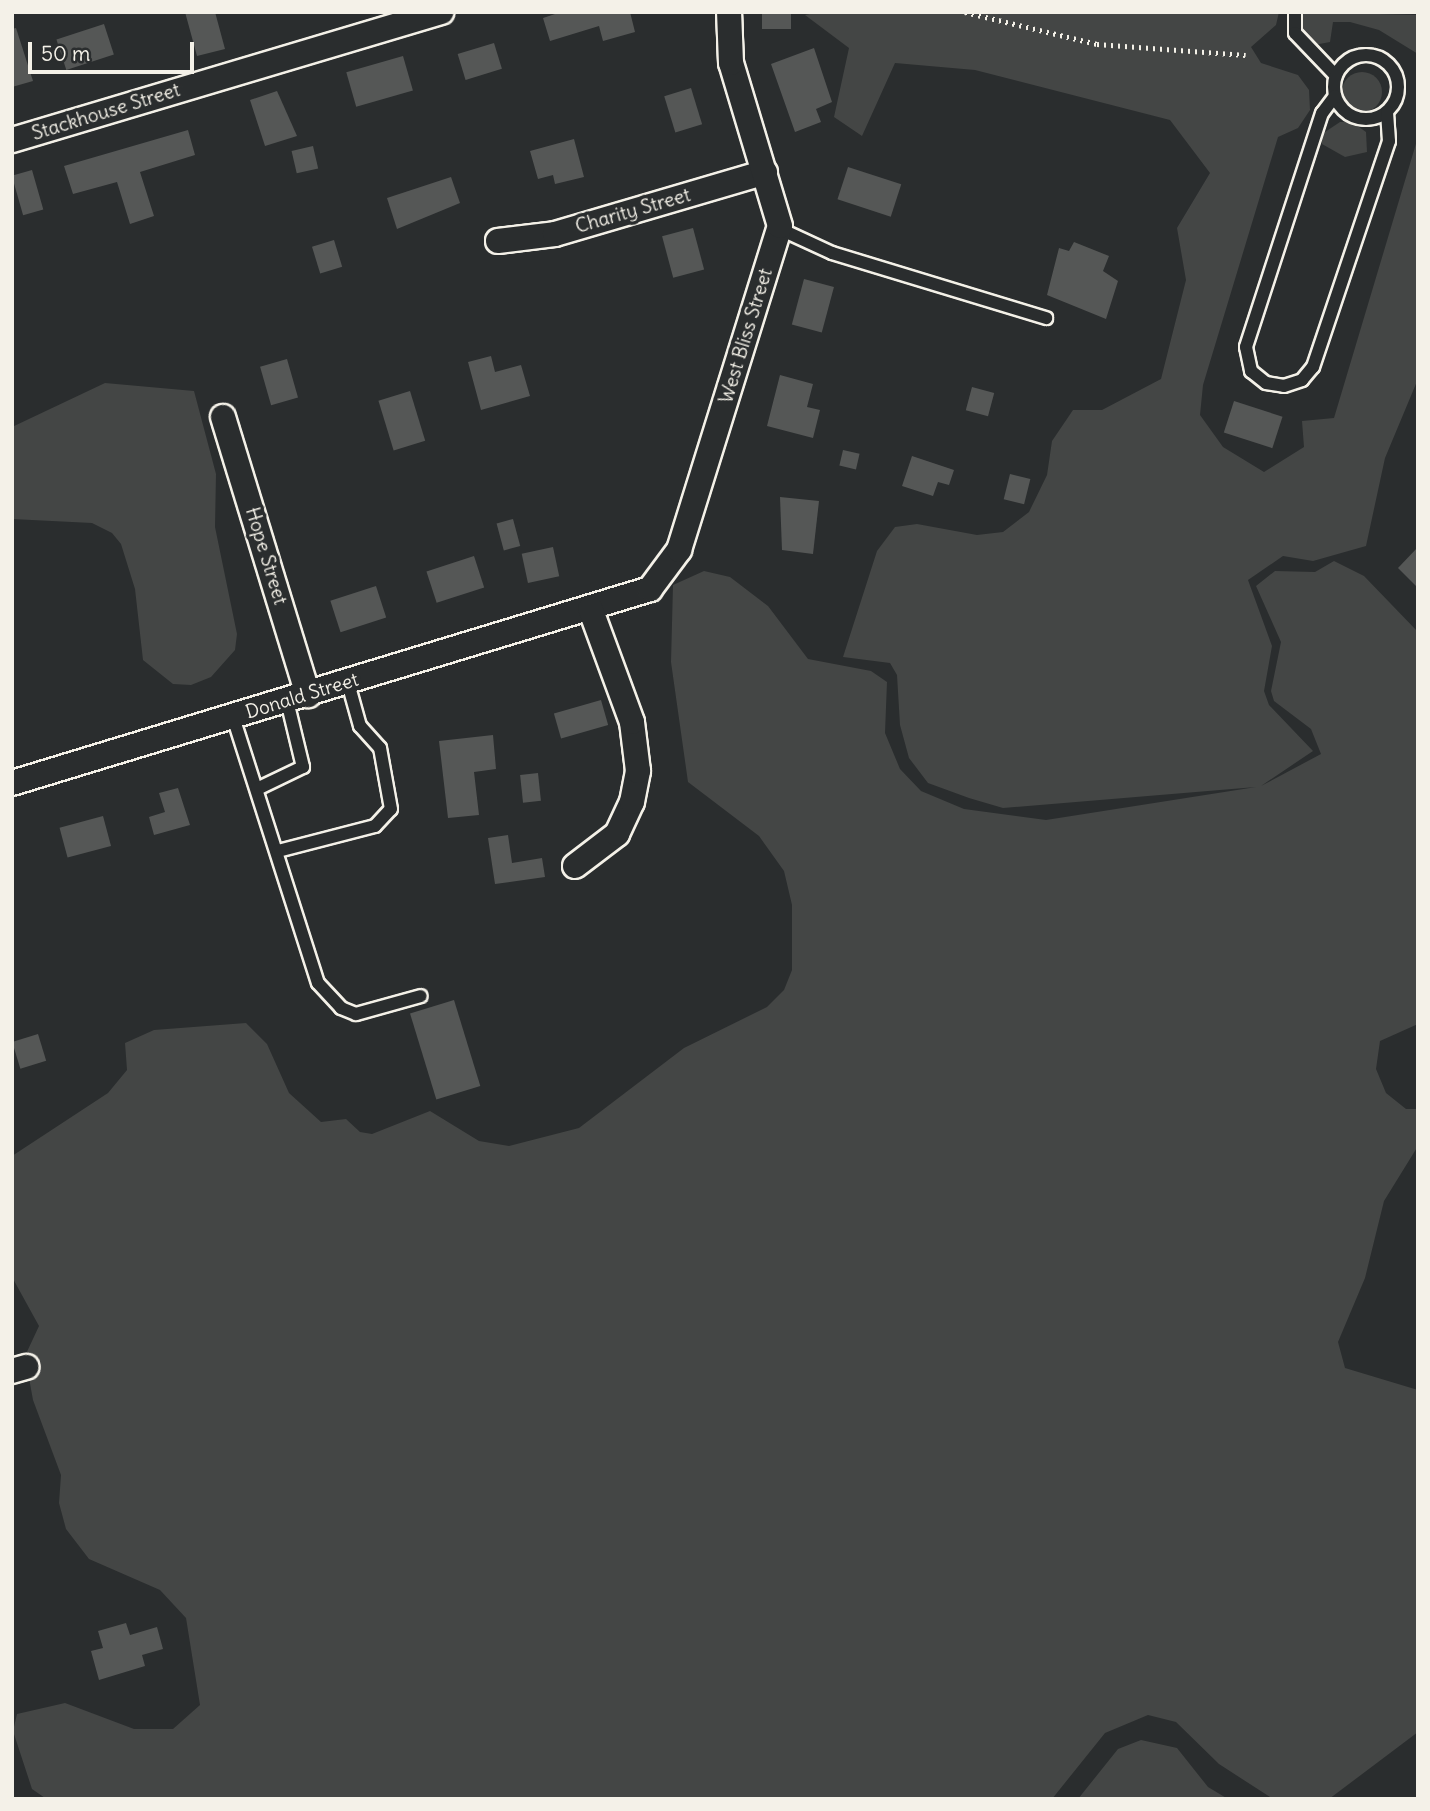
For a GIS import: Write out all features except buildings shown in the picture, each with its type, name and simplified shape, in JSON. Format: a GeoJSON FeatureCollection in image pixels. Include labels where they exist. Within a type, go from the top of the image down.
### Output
{"type":"FeatureCollection","features":[{"type":"Feature","properties":{"kind":"street","name":"Stackhouse Street"},"geometry":{"type":"LineString","coordinates":[[12,140],[441,12]]}},
{"type":"Feature","properties":{"kind":"street"},"geometry":{"type":"LineString","coordinates":[[729,12],[731,63],[765,172],[779,229]]}},
{"type":"Feature","properties":{"kind":"street","name":"Charity Street"},"geometry":{"type":"LineString","coordinates":[[498,241],[555,234],[765,172]]}},
{"type":"Feature","properties":{"kind":"street","name":"West Bliss Street"},"geometry":{"type":"LineString","coordinates":[[590,608],[650,589],[679,550],[779,229]]}},
{"type":"Feature","properties":{"kind":"street","name":"Hope Street"},"geometry":{"type":"LineString","coordinates":[[223,417],[298,698]]}},
{"type":"Feature","properties":{"kind":"street"},"geometry":{"type":"LineString","coordinates":[[575,866],[617,834],[632,802],[638,771],[632,722],[590,608]]}},
{"type":"Feature","properties":{"kind":"street","name":"Donald Street"},"geometry":{"type":"LineString","coordinates":[[12,783],[590,608]]}},
{"type":"Feature","properties":{"kind":"lane"},"geometry":{"type":"LineString","coordinates":[[1295,12],[1295,33],[1336,76]]}},
{"type":"Feature","properties":{"kind":"lane"},"geometry":{"type":"LineString","coordinates":[[1357,56],[1387,62],[1398,93],[1387,112],[1389,141],[1314,367],[1302,380],[1283,386],[1266,383],[1251,371],[1246,347],[1322,113],[1335,96],[1336,76],[1357,56]]}},
{"type":"Feature","properties":{"kind":"lane"},"geometry":{"type":"LineString","coordinates":[[1335,96],[1355,118],[1387,112]]}},
{"type":"Feature","properties":{"kind":"lane"},"geometry":{"type":"LineString","coordinates":[[779,229],[832,253],[1046,318]]}},
{"type":"Feature","properties":{"kind":"lane"},"geometry":{"type":"LineString","coordinates":[[278,851],[375,827],[391,809],[380,748],[360,726],[348,683]]}},
{"type":"Feature","properties":{"kind":"lane"},"geometry":{"type":"LineString","coordinates":[[257,789],[303,767],[298,698]]}},
{"type":"Feature","properties":{"kind":"lane"},"geometry":{"type":"LineString","coordinates":[[233,717],[318,983],[328,996],[356,1014],[421,996]]}},
{"type":"Feature","properties":{"kind":"path"},"geometry":{"type":"LineString","coordinates":[[965,12],[1097,44],[1246,55]]}},
{"type":"Feature","properties":{"kind":"shaded area"},"geometry":{"type":"Polygon","coordinates":[[[818,12],[1279,12],[1276,25],[1251,47],[1261,63],[1298,75],[1309,90],[1310,110],[1298,128],[1278,137],[1203,385],[1200,415],[1223,447],[1264,472],[1304,447],[1302,421],[1334,418],[1418,137],[1418,379],[1385,458],[1366,546],[1313,561],[1283,556],[1248,580],[1272,646],[1264,691],[1269,705],[1313,751],[1261,786],[1321,754],[1311,729],[1274,701],[1271,691],[1281,642],[1256,586],[1275,571],[1315,572],[1334,561],[1364,576],[1418,632],[1418,1024],[1380,1041],[1376,1069],[1386,1093],[1406,1109],[1418,1109],[1418,1146],[1384,1201],[1365,1278],[1338,1342],[1345,1368],[1418,1390],[1418,1732],[1329,1799],[1273,1799],[1219,1764],[1176,1722],[1148,1715],[1105,1733],[1052,1799],[45,1798],[32,1789],[13,1731],[17,1714],[65,1703],[134,1729],[173,1729],[200,1705],[186,1618],[160,1590],[89,1559],[66,1529],[59,1503],[61,1475],[33,1400],[25,1356],[39,1326],[12,1277],[12,1156],[108,1093],[127,1070],[125,1043],[154,1030],[246,1023],[267,1044],[289,1093],[321,1122],[346,1119],[360,1132],[372,1134],[430,1111],[479,1141],[509,1146],[579,1128],[684,1048],[767,1007],[784,990],[792,970],[792,905],[784,871],[759,836],[688,782],[671,662],[673,585],[704,571],[730,577],[768,606],[808,659],[871,671],[887,682],[885,733],[900,769],[921,791],[964,809],[1046,820],[1256,787],[1003,808],[969,798],[928,783],[909,758],[900,725],[897,675],[890,663],[843,657],[877,551],[895,527],[917,524],[977,535],[1003,532],[1029,512],[1047,475],[1052,441],[1073,410],[1102,410],[1161,379],[1186,280],[1177,228],[1210,173],[1170,120],[975,70],[895,63],[862,136],[834,117],[849,48],[805,15],[818,12]]]}},
{"type":"Feature","properties":{"kind":"shaded area"},"geometry":{"type":"Polygon","coordinates":[[[1299,12],[1418,15],[1418,54],[1379,30],[1350,22],[1333,22],[1330,42],[1314,45],[1298,30],[1299,12]]]}},
{"type":"Feature","properties":{"kind":"shaded area"},"geometry":{"type":"Polygon","coordinates":[[[1362,72],[1370,73],[1376,78],[1381,84],[1381,100],[1376,106],[1370,111],[1362,112],[1354,111],[1348,106],[1343,100],[1342,92],[1343,84],[1348,78],[1354,73],[1362,72]]]}},
{"type":"Feature","properties":{"kind":"shaded area"},"geometry":{"type":"Polygon","coordinates":[[[1340,122],[1352,122],[1366,132],[1367,152],[1345,157],[1322,144],[1322,134],[1340,122]]]}},
{"type":"Feature","properties":{"kind":"shaded area"},"geometry":{"type":"Polygon","coordinates":[[[105,383],[194,391],[216,474],[215,527],[237,634],[235,650],[211,677],[191,685],[173,684],[143,660],[135,589],[121,544],[112,533],[92,523],[12,519],[12,427],[105,383]]]}},
{"type":"Feature","properties":{"kind":"shaded area"},"geometry":{"type":"Polygon","coordinates":[[[1141,1740],[1177,1748],[1208,1787],[1228,1799],[1078,1799],[1118,1749],[1141,1740]]]}}]}
